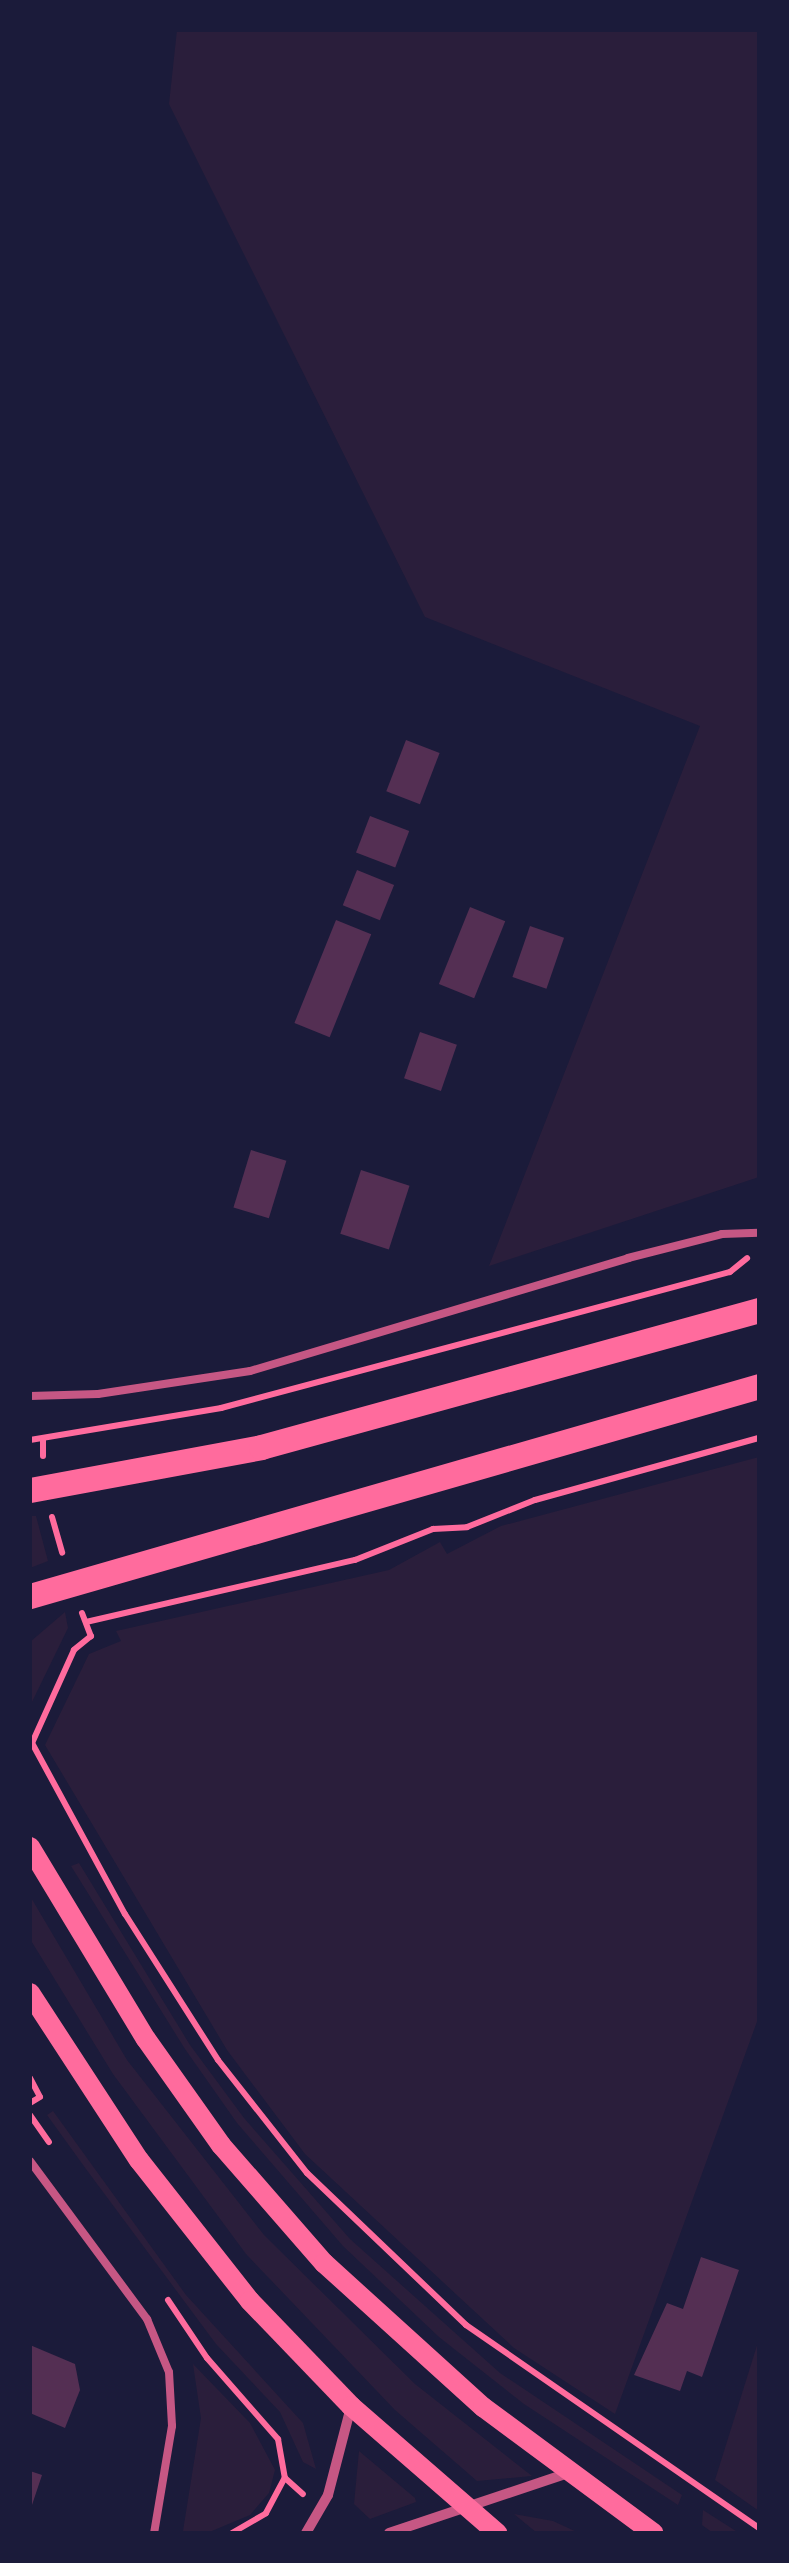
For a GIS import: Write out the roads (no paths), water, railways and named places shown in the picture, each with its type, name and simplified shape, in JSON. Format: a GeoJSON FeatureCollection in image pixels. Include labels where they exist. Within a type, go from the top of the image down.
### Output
{"type":"FeatureCollection","features":[{"type":"Feature","properties":{"kind":"main road"},"geometry":{"type":"LineString","coordinates":[[37,1489],[261,1447],[759,1310]]}},
{"type":"Feature","properties":{"kind":"main road"},"geometry":{"type":"LineString","coordinates":[[30,1596],[70,1580],[759,1386]]}},
{"type":"Feature","properties":{"kind":"main road"},"geometry":{"type":"LineString","coordinates":[[30,1848],[146,2039],[221,2146],[389,2326],[568,2473],[653,2533]]}},
{"type":"Feature","properties":{"kind":"main road"},"geometry":{"type":"LineString","coordinates":[[30,1993],[191,2232],[351,2406],[464,2508],[498,2533]]}},
{"type":"Feature","properties":{"kind":"street"},"geometry":{"type":"LineString","coordinates":[[306,2533],[328,2495],[351,2406]]}},
{"type":"Feature","properties":{"kind":"street"},"geometry":{"type":"LineString","coordinates":[[389,2533],[568,2473]]}},
{"type":"Feature","properties":{"kind":"lane"},"geometry":{"type":"LineString","coordinates":[[30,1396],[98,1394],[250,1371],[628,1258],[722,1234],[759,1234]]}},
{"type":"Feature","properties":{"kind":"lane"},"geometry":{"type":"LineString","coordinates":[[30,2162],[147,2319],[169,2372],[172,2426],[154,2533]]}}]}
